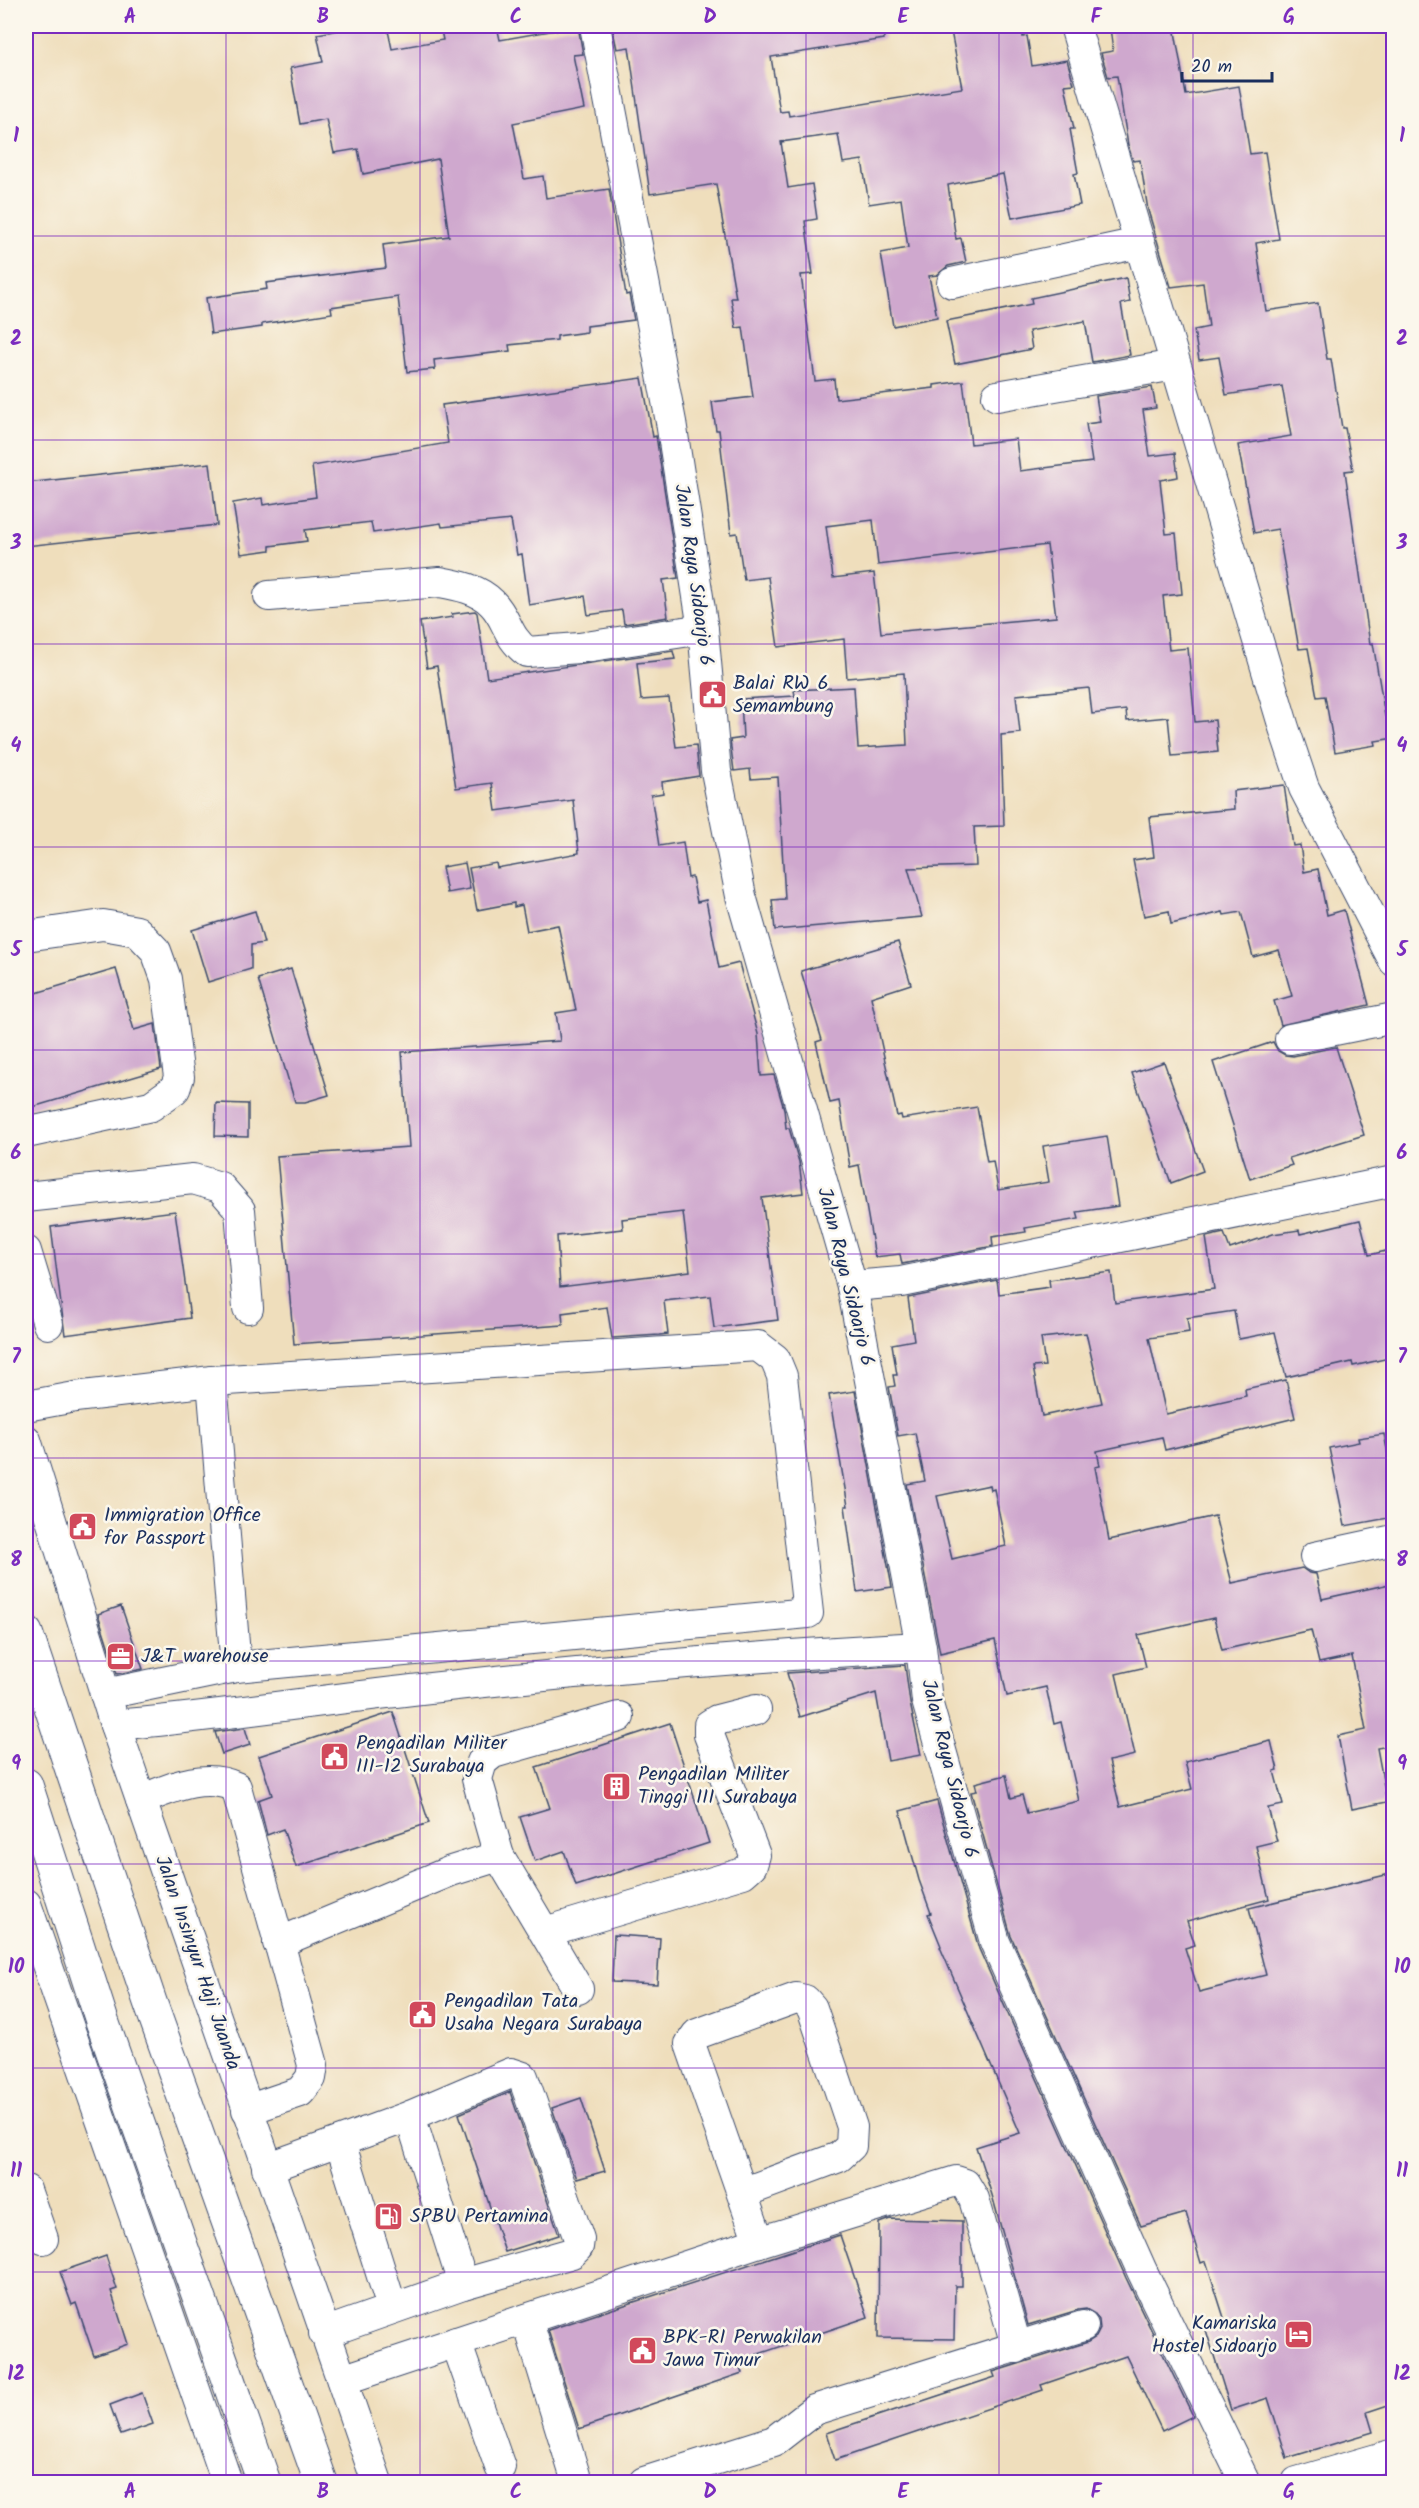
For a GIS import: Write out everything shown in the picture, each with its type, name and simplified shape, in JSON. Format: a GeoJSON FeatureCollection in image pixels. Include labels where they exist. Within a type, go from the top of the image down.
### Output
{"type":"FeatureCollection","features":[{"type":"Feature","properties":{"kind":"highway"},"geometry":{"type":"LineString","coordinates":[[26,1633],[150,2002],[321,2482]]}},
{"type":"Feature","properties":{"kind":"highway"},"geometry":{"type":"LineString","coordinates":[[26,1785],[102,2021],[264,2482]]}},
{"type":"Feature","properties":{"kind":"street","name":"Jalan Raya Sidoarjo 6"},"geometry":{"type":"LineString","coordinates":[[595,26],[671,422],[703,629],[716,771],[741,896],[852,1286],[921,1647],[927,1701],[995,1942],[1142,2271],[1245,2482]]}},
{"type":"Feature","properties":{"kind":"street"},"geometry":{"type":"LineString","coordinates":[[1075,26],[1284,728],[1304,788],[1394,961]]}},
{"type":"Feature","properties":{"kind":"street"},"geometry":{"type":"LineString","coordinates":[[952,283],[1139,243]]}},
{"type":"Feature","properties":{"kind":"street"},"geometry":{"type":"LineString","coordinates":[[997,396],[1175,365]]}},
{"type":"Feature","properties":{"kind":"street"},"geometry":{"type":"LineString","coordinates":[[269,596],[440,582],[466,587],[492,602],[515,643],[527,652],[579,648],[703,629]]}},
{"type":"Feature","properties":{"kind":"street"},"geometry":{"type":"LineString","coordinates":[[26,936],[103,925],[137,932],[156,951],[166,979],[179,1077],[175,1089],[151,1106],[26,1133]]}},
{"type":"Feature","properties":{"kind":"street"},"geometry":{"type":"LineString","coordinates":[[1290,1040],[1394,1018]]}},
{"type":"Feature","properties":{"kind":"street"},"geometry":{"type":"LineString","coordinates":[[26,1197],[193,1179],[220,1187],[240,1210],[248,1308]]}},
{"type":"Feature","properties":{"kind":"street"},"geometry":{"type":"LineString","coordinates":[[852,1286],[901,1282],[1394,1181]]}},
{"type":"Feature","properties":{"kind":"street"},"geometry":{"type":"LineString","coordinates":[[26,1251],[48,1324]]}},
{"type":"Feature","properties":{"kind":"street"},"geometry":{"type":"LineString","coordinates":[[26,1406],[75,1397],[212,1381],[758,1346],[775,1359],[782,1376],[808,1613],[236,1667],[105,1694]]}},
{"type":"Feature","properties":{"kind":"street"},"geometry":{"type":"LineString","coordinates":[[212,1381],[236,1667]]}},
{"type":"Feature","properties":{"kind":"street","name":"Jalan Insinyur Haji Juanda"},"geometry":{"type":"LineString","coordinates":[[26,1440],[115,1725],[377,2482]]}},
{"type":"Feature","properties":{"kind":"street"},"geometry":{"type":"LineString","coordinates":[[1315,1557],[1394,1540]]}},
{"type":"Feature","properties":{"kind":"street"},"geometry":{"type":"LineString","coordinates":[[115,1725],[671,1663],[921,1647]]}},
{"type":"Feature","properties":{"kind":"street"},"geometry":{"type":"LineString","coordinates":[[544,1932],[743,1873],[752,1865],[755,1855],[709,1736],[709,1725],[717,1720],[756,1710]]}},
{"type":"Feature","properties":{"kind":"street"},"geometry":{"type":"LineString","coordinates":[[578,1989],[499,1856],[477,1779],[482,1762],[494,1753],[619,1717]]}},
{"type":"Feature","properties":{"kind":"street"},"geometry":{"type":"LineString","coordinates":[[141,1800],[176,1786],[204,1780],[222,1780],[236,1787],[313,2065],[311,2078],[300,2092],[247,2110]]}},
{"type":"Feature","properties":{"kind":"street"},"geometry":{"type":"LineString","coordinates":[[278,1943],[451,1871],[499,1856]]}},
{"type":"Feature","properties":{"kind":"street"},"geometry":{"type":"LineString","coordinates":[[26,1904],[227,2482]]}},
{"type":"Feature","properties":{"kind":"street"},"geometry":{"type":"LineString","coordinates":[[742,2193],[839,2157],[851,2146],[852,2127],[812,2008],[805,2000],[796,1998],[697,2034],[690,2044],[759,2242]]}},
{"type":"Feature","properties":{"kind":"street"},"geometry":{"type":"LineString","coordinates":[[267,2168],[410,2116],[511,2073],[523,2077],[579,2239],[578,2247],[572,2253],[463,2284],[324,2333]]}},
{"type":"Feature","properties":{"kind":"street"},"geometry":{"type":"LineString","coordinates":[[410,2116],[463,2284]]}},
{"type":"Feature","properties":{"kind":"street"},"geometry":{"type":"LineString","coordinates":[[340,2142],[392,2308]]}},
{"type":"Feature","properties":{"kind":"street"},"geometry":{"type":"LineString","coordinates":[[342,2380],[759,2242],[956,2181],[965,2184],[974,2199],[1017,2348]]}},
{"type":"Feature","properties":{"kind":"street"},"geometry":{"type":"LineString","coordinates":[[26,2190],[43,2239]]}},
{"type":"Feature","properties":{"kind":"street"},"geometry":{"type":"LineString","coordinates":[[527,2319],[577,2482]]}},
{"type":"Feature","properties":{"kind":"street"},"geometry":{"type":"LineString","coordinates":[[644,2482],[774,2441],[814,2410],[1083,2326]]}},
{"type":"Feature","properties":{"kind":"street"},"geometry":{"type":"LineString","coordinates":[[456,2342],[500,2467]]}},
{"type":"Feature","properties":{"kind":"street"},"geometry":{"type":"LineString","coordinates":[[1297,2482],[1394,2454]]}},
{"type":"Feature","properties":{"kind":"building"},"geometry":{"type":"Polygon","coordinates":[[[361,26],[387,26],[392,49],[443,40],[440,26],[497,26],[500,40],[578,26],[583,54],[573,55],[584,109],[513,123],[524,179],[543,176],[546,198],[609,189],[626,295],[629,294],[634,320],[587,326],[587,332],[557,336],[557,340],[509,345],[510,351],[434,360],[435,369],[407,372],[398,297],[331,307],[332,313],[262,324],[262,327],[211,334],[206,298],[267,289],[266,283],[386,268],[383,245],[449,236],[438,159],[363,174],[358,149],[334,153],[326,119],[300,124],[290,68],[323,62],[317,34],[361,26]]]}},
{"type":"Feature","properties":{"kind":"building"},"geometry":{"type":"Polygon","coordinates":[[[612,26],[789,26],[790,30],[818,26],[883,26],[884,39],[771,57],[780,112],[788,111],[789,116],[962,88],[950,26],[1022,26],[1023,37],[1027,36],[1032,66],[1067,60],[1074,84],[1065,85],[1074,129],[1070,129],[1078,173],[1074,174],[1080,205],[1012,218],[1003,174],[948,185],[956,239],[961,238],[966,262],[948,266],[937,275],[929,276],[937,317],[893,326],[881,253],[908,248],[901,199],[869,204],[862,160],[843,163],[838,134],[781,142],[788,188],[812,184],[817,219],[805,221],[813,274],[801,275],[815,381],[834,379],[836,399],[934,388],[934,385],[963,381],[971,444],[1016,439],[1020,471],[1092,462],[1086,424],[1100,422],[1096,396],[1152,387],[1156,408],[1143,410],[1150,456],[1175,453],[1178,477],[1160,480],[1166,534],[1176,533],[1182,594],[1163,596],[1169,650],[1188,648],[1195,722],[1215,720],[1218,752],[1172,756],[1168,717],[1127,721],[1126,710],[1092,714],[1089,688],[1016,695],[1020,733],[1001,735],[1004,826],[974,827],[976,866],[908,868],[922,917],[775,930],[772,900],[785,899],[778,777],[751,779],[750,769],[734,771],[730,740],[743,738],[741,699],[795,696],[794,690],[854,687],[858,748],[907,745],[904,673],[847,678],[844,639],[778,647],[768,577],[744,580],[737,533],[731,534],[719,430],[716,430],[712,402],[753,397],[743,327],[736,328],[731,298],[736,298],[716,184],[650,194],[629,47],[617,49],[612,26]],[[873,520],[826,526],[833,578],[874,573],[881,633],[1056,617],[1047,545],[878,565],[873,520]]]}},
{"type":"Feature","properties":{"kind":"building"},"geometry":{"type":"Polygon","coordinates":[[[1174,26],[1186,95],[1239,86],[1250,154],[1265,152],[1279,239],[1256,243],[1266,311],[1318,303],[1327,359],[1331,359],[1342,428],[1345,428],[1353,470],[1345,471],[1370,644],[1373,643],[1385,716],[1394,715],[1394,738],[1375,741],[1376,745],[1335,752],[1325,696],[1317,697],[1308,648],[1299,649],[1278,529],[1254,533],[1238,445],[1291,436],[1282,386],[1226,395],[1219,357],[1199,360],[1194,330],[1209,327],[1203,283],[1171,287],[1148,210],[1140,160],[1133,161],[1128,145],[1117,76],[1108,77],[1101,53],[1113,51],[1110,28],[1174,26]]]}},
{"type":"Feature","properties":{"kind":"building"},"geometry":{"type":"Polygon","coordinates":[[[1126,278],[1130,302],[1121,304],[1130,355],[1092,362],[1085,321],[1029,331],[1032,349],[955,364],[946,321],[1032,304],[1031,298],[1126,278]]]}},
{"type":"Feature","properties":{"kind":"building"},"geometry":{"type":"Polygon","coordinates":[[[642,378],[653,437],[656,436],[678,578],[663,580],[668,617],[624,624],[622,610],[588,615],[585,596],[529,605],[522,554],[517,555],[511,520],[442,527],[441,523],[373,533],[371,522],[305,530],[307,541],[270,546],[270,550],[241,554],[233,503],[262,498],[263,505],[316,497],[312,466],[448,443],[442,405],[642,378]]]}},
{"type":"Feature","properties":{"kind":"building"},"geometry":{"type":"Polygon","coordinates":[[[210,463],[217,525],[26,546],[26,483],[210,463]]]}},
{"type":"Feature","properties":{"kind":"building"},"geometry":{"type":"Polygon","coordinates":[[[475,611],[477,613],[487,678],[673,651],[675,659],[637,663],[641,700],[669,698],[676,747],[696,745],[699,776],[662,782],[663,793],[651,795],[659,846],[683,842],[688,878],[692,877],[697,902],[706,900],[719,968],[739,963],[758,1034],[761,1076],[774,1075],[784,1109],[786,1128],[789,1128],[799,1162],[803,1193],[762,1198],[778,1320],[714,1328],[710,1296],[664,1301],[668,1334],[612,1338],[607,1307],[562,1313],[563,1325],[294,1344],[277,1156],[409,1147],[402,1052],[560,1041],[556,1013],[576,1010],[558,925],[527,931],[522,905],[514,907],[514,903],[477,910],[469,868],[496,863],[497,868],[579,853],[573,800],[496,811],[492,783],[456,788],[437,666],[427,668],[420,622],[453,617],[452,614],[475,611]],[[683,1212],[622,1219],[623,1229],[557,1236],[560,1287],[690,1271],[683,1212]]]}},
{"type":"Feature","properties":{"kind":"building"},"geometry":{"type":"Polygon","coordinates":[[[1284,785],[1293,846],[1300,845],[1304,872],[1318,869],[1327,915],[1344,910],[1369,1005],[1281,1025],[1274,1001],[1292,996],[1279,950],[1253,957],[1241,912],[1224,915],[1223,912],[1171,924],[1169,911],[1144,916],[1133,860],[1154,857],[1149,817],[1234,809],[1233,791],[1284,785]]]}},
{"type":"Feature","properties":{"kind":"building"},"geometry":{"type":"Polygon","coordinates":[[[465,863],[470,889],[447,893],[442,867],[465,863]]]}},
{"type":"Feature","properties":{"kind":"building"},"geometry":{"type":"Polygon","coordinates":[[[255,911],[264,943],[251,945],[251,969],[208,982],[192,930],[255,911]]]}},
{"type":"Feature","properties":{"kind":"building"},"geometry":{"type":"Polygon","coordinates":[[[898,942],[911,984],[871,997],[897,1116],[901,1115],[902,1119],[977,1107],[987,1162],[993,1161],[998,1190],[1049,1182],[1043,1146],[1107,1136],[1118,1206],[1077,1212],[1079,1219],[1025,1228],[1026,1232],[992,1237],[993,1246],[902,1264],[900,1254],[875,1257],[859,1165],[850,1167],[839,1101],[830,1103],[816,1042],[822,1040],[801,971],[898,942]]]}},
{"type":"Feature","properties":{"kind":"building"},"geometry":{"type":"Polygon","coordinates":[[[116,969],[134,1030],[155,1024],[161,1069],[26,1109],[26,996],[116,969]]]}},
{"type":"Feature","properties":{"kind":"building"},"geometry":{"type":"Polygon","coordinates":[[[291,969],[329,1095],[305,1102],[295,1102],[258,979],[291,969]]]}},
{"type":"Feature","properties":{"kind":"building"},"geometry":{"type":"Polygon","coordinates":[[[1273,1042],[1278,1051],[1293,1056],[1336,1047],[1364,1135],[1289,1158],[1292,1165],[1250,1179],[1213,1062],[1273,1042]]]}},
{"type":"Feature","properties":{"kind":"building"},"geometry":{"type":"Polygon","coordinates":[[[1164,1062],[1203,1171],[1171,1183],[1132,1073],[1164,1062]]]}},
{"type":"Feature","properties":{"kind":"building"},"geometry":{"type":"Polygon","coordinates":[[[216,1103],[248,1104],[248,1137],[215,1136],[216,1103]]]}},
{"type":"Feature","properties":{"kind":"building"},"geometry":{"type":"Polygon","coordinates":[[[175,1211],[190,1318],[65,1335],[51,1227],[175,1211]]]}},
{"type":"Feature","properties":{"kind":"building"},"geometry":{"type":"Polygon","coordinates":[[[1360,1220],[1369,1255],[1394,1249],[1394,1357],[1353,1366],[1352,1362],[1286,1377],[1275,1332],[1239,1339],[1234,1311],[1187,1318],[1189,1332],[1149,1338],[1166,1414],[1246,1396],[1245,1389],[1286,1380],[1295,1418],[1165,1450],[1162,1437],[1097,1451],[1100,1466],[1095,1467],[1109,1540],[1215,1516],[1232,1583],[1302,1568],[1309,1573],[1316,1574],[1322,1599],[1394,1583],[1394,1745],[1377,1748],[1387,1802],[1352,1809],[1338,1736],[1366,1730],[1352,1656],[1319,1663],[1311,1630],[1222,1650],[1214,1618],[1138,1635],[1146,1667],[1116,1674],[1135,1755],[1109,1761],[1120,1807],[1192,1789],[1185,1762],[1271,1741],[1278,1770],[1274,1771],[1283,1805],[1268,1808],[1277,1841],[1256,1846],[1269,1899],[1187,1921],[1195,1945],[1185,1948],[1199,1992],[1266,1975],[1249,1908],[1394,1873],[1394,2093],[1387,2095],[1394,2121],[1394,2403],[1367,2412],[1373,2432],[1287,2458],[1268,2398],[1231,2410],[1206,2330],[1226,2324],[1206,2261],[1201,2263],[1186,2213],[1141,2226],[1011,1936],[971,1792],[977,1791],[975,1783],[1006,1775],[1011,1798],[1022,1795],[1027,1813],[1079,1801],[1061,1722],[1054,1724],[1046,1687],[1007,1696],[995,1640],[940,1653],[907,1484],[925,1481],[915,1433],[898,1436],[889,1387],[895,1386],[893,1375],[897,1375],[892,1344],[914,1340],[908,1298],[997,1280],[999,1294],[1050,1287],[1049,1280],[1111,1272],[1115,1303],[1214,1289],[1206,1237],[1224,1233],[1230,1249],[1273,1234],[1299,1230],[1300,1234],[1360,1220]],[[1086,1333],[1041,1338],[1045,1366],[1033,1367],[1042,1416],[1102,1403],[1086,1333]],[[990,1485],[937,1496],[952,1559],[1006,1546],[994,1489],[991,1490],[990,1485]]]}},
{"type":"Feature","properties":{"kind":"building"},"geometry":{"type":"Polygon","coordinates":[[[855,1391],[892,1587],[857,1592],[845,1506],[848,1506],[829,1395],[855,1391]]]}},
{"type":"Feature","properties":{"kind":"building"},"geometry":{"type":"Polygon","coordinates":[[[1384,1434],[1394,1485],[1394,1517],[1345,1526],[1329,1448],[1359,1442],[1358,1438],[1384,1434]]]}},
{"type":"Feature","properties":{"kind":"building"},"geometry":{"type":"Polygon","coordinates":[[[121,1606],[143,1669],[117,1674],[98,1614],[121,1606]]]}},
{"type":"Feature","properties":{"kind":"building"},"geometry":{"type":"Polygon","coordinates":[[[905,1665],[921,1755],[888,1761],[876,1693],[800,1717],[787,1673],[905,1665]]]}},
{"type":"Feature","properties":{"kind":"building","name":"Pengadilan Militer III-12 Surabaya"},"geometry":{"type":"Polygon","coordinates":[[[393,1712],[429,1823],[296,1867],[283,1829],[267,1835],[258,1800],[272,1795],[259,1756],[393,1712]]]}},
{"type":"Feature","properties":{"kind":"building","name":"Pengadilan Militer Tinggi III Surabaya"},"geometry":{"type":"Polygon","coordinates":[[[670,1723],[709,1843],[576,1886],[564,1851],[535,1861],[520,1817],[550,1808],[536,1767],[670,1723]]]}},
{"type":"Feature","properties":{"kind":"building"},"geometry":{"type":"Polygon","coordinates":[[[245,1728],[250,1745],[222,1754],[215,1732],[245,1728]]]}},
{"type":"Feature","properties":{"kind":"building"},"geometry":{"type":"Polygon","coordinates":[[[937,1801],[979,1949],[1126,2278],[1193,2416],[1162,2431],[1126,2356],[1041,2385],[1043,2390],[835,2460],[826,2433],[995,2377],[993,2372],[1088,2342],[1096,2337],[1100,2329],[1099,2320],[1095,2314],[1086,2309],[1028,2325],[992,2195],[976,2147],[1020,2133],[940,1947],[928,1914],[931,1913],[919,1880],[900,1811],[937,1801]]]}},
{"type":"Feature","properties":{"kind":"building"},"geometry":{"type":"Polygon","coordinates":[[[614,1935],[660,1938],[657,1984],[612,1982],[614,1935]]]}},
{"type":"Feature","properties":{"kind":"building"},"geometry":{"type":"Polygon","coordinates":[[[510,2092],[559,2235],[505,2252],[459,2114],[510,2092]]]}},
{"type":"Feature","properties":{"kind":"building"},"geometry":{"type":"Polygon","coordinates":[[[581,2098],[605,2171],[577,2179],[552,2108],[581,2098]]]}},
{"type":"Feature","properties":{"kind":"building"},"geometry":{"type":"Polygon","coordinates":[[[890,2219],[962,2221],[962,2286],[955,2286],[954,2339],[878,2338],[879,2223],[890,2219]]]}},
{"type":"Feature","properties":{"kind":"building"},"geometry":{"type":"Polygon","coordinates":[[[840,2235],[868,2317],[738,2361],[742,2373],[579,2429],[548,2330],[840,2235]]]}},
{"type":"Feature","properties":{"kind":"building"},"geometry":{"type":"Polygon","coordinates":[[[106,2256],[117,2289],[111,2291],[128,2344],[94,2356],[76,2303],[72,2305],[60,2272],[106,2256]]]}},
{"type":"Feature","properties":{"kind":"building"},"geometry":{"type":"Polygon","coordinates":[[[142,2393],[153,2424],[121,2435],[110,2405],[142,2393]]]}},
{"type":"Feature","properties":{"kind":"place","name":"Balai RW 6 Semambung"},"geometry":{"type":"Point","coordinates":[712,695]}},
{"type":"Feature","properties":{"kind":"place","name":"Immigration Office for Passport"},"geometry":{"type":"Point","coordinates":[83,1527]}},
{"type":"Feature","properties":{"kind":"place","name":"J&T warehouse"},"geometry":{"type":"Point","coordinates":[120,1657]}},
{"type":"Feature","properties":{"kind":"place","name":"Pengadilan Militer III-12 Surabaya"},"geometry":{"type":"Point","coordinates":[335,1756]}},
{"type":"Feature","properties":{"kind":"place","name":"Pengadilan Militer Tinggi III Surabaya"},"geometry":{"type":"Point","coordinates":[617,1787]}},
{"type":"Feature","properties":{"kind":"place","name":"Pengadilan Tata Usaha Negara Surabaya"},"geometry":{"type":"Point","coordinates":[423,2014]}},
{"type":"Feature","properties":{"kind":"place","name":"SPBU Pertamina"},"geometry":{"type":"Point","coordinates":[389,2217]}},
{"type":"Feature","properties":{"kind":"place","name":"Kamariska Hostel Sidoarjo"},"geometry":{"type":"Point","coordinates":[1298,2335]}},
{"type":"Feature","properties":{"kind":"place","name":"BPK-RI Perwakilan Jawa Timur"},"geometry":{"type":"Point","coordinates":[642,2350]}}]}
